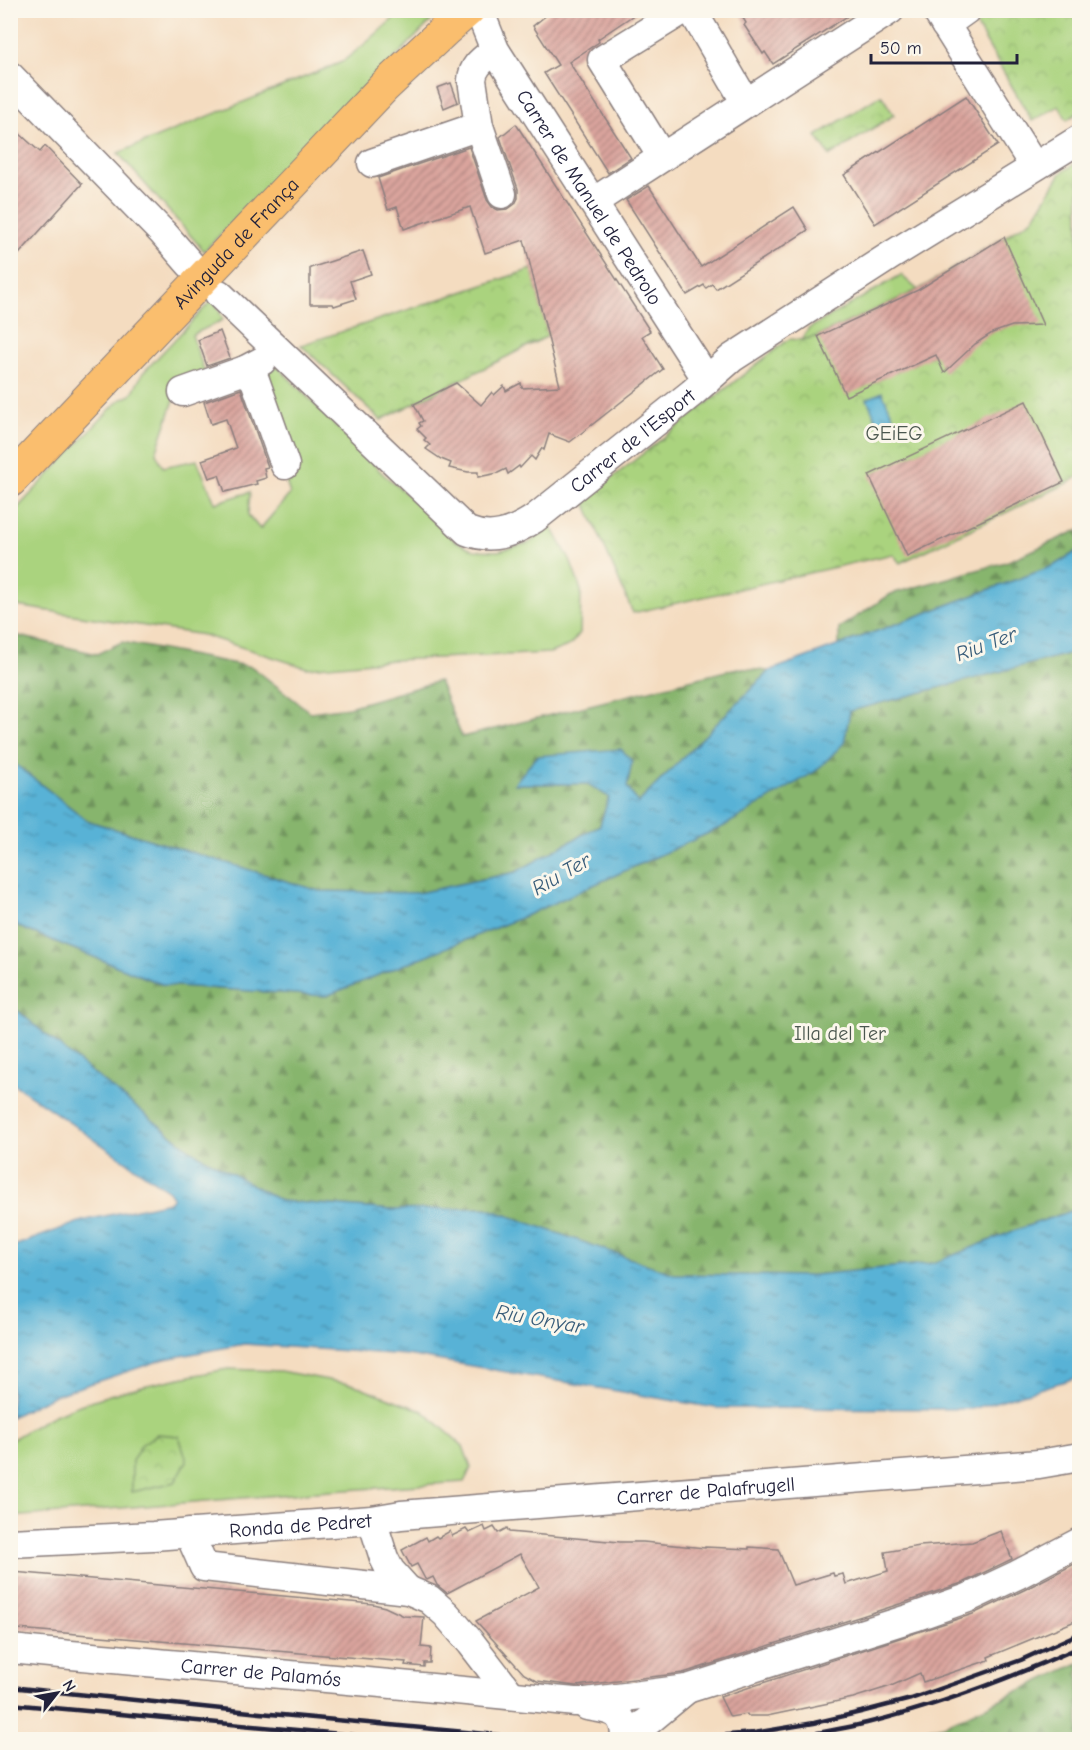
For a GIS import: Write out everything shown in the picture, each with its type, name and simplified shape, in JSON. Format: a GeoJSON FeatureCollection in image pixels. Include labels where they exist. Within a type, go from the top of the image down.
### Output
{"type":"FeatureCollection","features":[{"type":"Feature","properties":{"kind":"main road","name":"Avinguda de França"},"geometry":{"type":"LineString","coordinates":[[10,481],[384,87],[468,10]]}},
{"type":"Feature","properties":{"kind":"street","name":"Carrer de Manuel de Pedrolo"},"geometry":{"type":"LineString","coordinates":[[478,10],[495,50],[707,380]]}},
{"type":"Feature","properties":{"kind":"street"},"geometry":{"type":"LineString","coordinates":[[662,157],[602,60],[683,10]]}},
{"type":"Feature","properties":{"kind":"street"},"geometry":{"type":"LineString","coordinates":[[692,10],[746,103]]}},
{"type":"Feature","properties":{"kind":"street"},"geometry":{"type":"LineString","coordinates":[[593,202],[890,10]]}},
{"type":"Feature","properties":{"kind":"street"},"geometry":{"type":"LineString","coordinates":[[949,15],[1034,166]]}},
{"type":"Feature","properties":{"kind":"street"},"geometry":{"type":"LineString","coordinates":[[495,50],[477,64],[472,74],[479,126],[502,194]]}},
{"type":"Feature","properties":{"kind":"street"},"geometry":{"type":"LineString","coordinates":[[10,76],[190,264]]}},
{"type":"Feature","properties":{"kind":"street"},"geometry":{"type":"LineString","coordinates":[[372,163],[479,126]]}},
{"type":"Feature","properties":{"kind":"street","name":"Carrer de l'Esport"},"geometry":{"type":"LineString","coordinates":[[219,294],[467,531],[479,536],[501,535],[512,532],[534,519],[707,380],[732,357],[1080,139]]}},
{"type":"Feature","properties":{"kind":"street"},"geometry":{"type":"LineString","coordinates":[[183,392],[245,370],[271,357],[277,351]]}},
{"type":"Feature","properties":{"kind":"street"},"geometry":{"type":"LineString","coordinates":[[245,370],[255,380],[285,465]]}},
{"type":"Feature","properties":{"kind":"street","name":"Carrer de Palafrugell"},"geometry":{"type":"LineString","coordinates":[[372,1520],[401,1515],[1039,1464],[1080,1457]]}},
{"type":"Feature","properties":{"kind":"street","name":"Carrer de Palafrugell"},"geometry":{"type":"LineString","coordinates":[[1039,1464],[1069,1472],[1080,1482]]}},
{"type":"Feature","properties":{"kind":"street","name":"Ronda de Pedret"},"geometry":{"type":"LineString","coordinates":[[11,1543],[372,1520],[390,1570],[408,1590]]}},
{"type":"Feature","properties":{"kind":"street"},"geometry":{"type":"LineString","coordinates":[[189,1533],[204,1567],[408,1590],[429,1599],[446,1614],[471,1643],[511,1695]]}},
{"type":"Feature","properties":{"kind":"street"},"geometry":{"type":"LineString","coordinates":[[575,1702],[687,1689],[903,1621],[968,1598],[1080,1542]]}},
{"type":"Feature","properties":{"kind":"street","name":"Ronda de Pedret"},"geometry":{"type":"LineString","coordinates":[[364,1585],[384,1558]]}},
{"type":"Feature","properties":{"kind":"street","name":"Carrer de Palamós"},"geometry":{"type":"LineString","coordinates":[[10,1649],[468,1690],[575,1702]]}},
{"type":"Feature","properties":{"kind":"street"},"geometry":{"type":"LineString","coordinates":[[575,1702],[613,1710],[621,1718],[625,1736],[646,1723],[687,1689]]}},
{"type":"Feature","properties":{"kind":"green space"},"geometry":{"type":"Polygon","coordinates":[[[402,11],[441,11],[204,251],[118,153],[342,62],[402,11]]]}},
{"type":"Feature","properties":{"kind":"green space"},"geometry":{"type":"Polygon","coordinates":[[[980,11],[1079,11],[1079,112],[1067,120],[1059,106],[1032,121],[971,16],[980,11]]]}},
{"type":"Feature","properties":{"kind":"green space"},"geometry":{"type":"Polygon","coordinates":[[[881,95],[894,115],[830,156],[816,136],[881,95]]]}},
{"type":"Feature","properties":{"kind":"green space","name":"GEiEG"},"geometry":{"type":"Polygon","coordinates":[[[1079,161],[1079,476],[900,563],[893,554],[633,613],[584,500],[789,339],[802,340],[818,336],[918,290],[1033,219],[1061,173],[1079,161]]]}},
{"type":"Feature","properties":{"kind":"green space"},"geometry":{"type":"Polygon","coordinates":[[[532,269],[548,336],[381,420],[301,345],[532,269]]]}},
{"type":"Feature","properties":{"kind":"green space"},"geometry":{"type":"Polygon","coordinates":[[[901,275],[918,290],[818,336],[802,340],[808,329],[901,275]]]}},
{"type":"Feature","properties":{"kind":"green space"},"geometry":{"type":"Polygon","coordinates":[[[214,298],[223,320],[192,335],[205,373],[175,397],[156,453],[163,467],[197,460],[215,503],[250,492],[248,515],[260,529],[290,494],[262,375],[277,366],[383,474],[455,541],[474,550],[498,551],[529,543],[551,526],[570,560],[581,590],[580,633],[570,645],[550,653],[393,660],[307,668],[203,635],[11,605],[10,516],[118,401],[131,395],[143,373],[214,298]]]}},
{"type":"Feature","properties":{"kind":"green space"},"geometry":{"type":"Polygon","coordinates":[[[1079,530],[1079,550],[1053,566],[839,645],[839,628],[891,594],[1006,562],[1079,530]]]}},
{"type":"Feature","properties":{"kind":"green space"},"geometry":{"type":"Polygon","coordinates":[[[10,634],[97,654],[122,642],[252,667],[310,712],[349,707],[439,681],[462,737],[738,668],[769,671],[638,803],[627,787],[632,761],[537,757],[515,784],[588,784],[609,797],[600,825],[516,872],[418,893],[319,891],[88,821],[11,761],[10,634]]]}},
{"type":"Feature","properties":{"kind":"green space","name":"Illa del Ter"},"geometry":{"type":"Polygon","coordinates":[[[1079,651],[1079,1208],[934,1263],[804,1276],[674,1274],[486,1208],[392,1210],[281,1201],[192,1151],[71,1056],[11,1005],[10,918],[19,927],[164,985],[326,996],[525,916],[724,826],[844,743],[850,711],[1079,651]]]}},
{"type":"Feature","properties":{"kind":"green space"},"geometry":{"type":"Polygon","coordinates":[[[228,1369],[280,1371],[355,1385],[423,1411],[463,1446],[471,1468],[464,1482],[11,1517],[11,1440],[55,1415],[97,1399],[140,1387],[228,1369]]]}},
{"type":"Feature","properties":{"kind":"green space"},"geometry":{"type":"Polygon","coordinates":[[[157,1434],[179,1436],[187,1461],[175,1482],[132,1492],[132,1461],[141,1445],[157,1434]]]}},
{"type":"Feature","properties":{"kind":"green space"},"geometry":{"type":"Polygon","coordinates":[[[1079,1663],[1079,1739],[892,1739],[947,1724],[1079,1663]]]}},
{"type":"Feature","properties":{"kind":"water"},"geometry":{"type":"Polygon","coordinates":[[[882,392],[897,424],[881,431],[867,399],[882,392]]]}},
{"type":"Feature","properties":{"kind":"water","name":"Riu Ter"},"geometry":{"type":"Polygon","coordinates":[[[1079,550],[1079,651],[850,711],[844,743],[816,771],[724,826],[525,916],[326,996],[164,985],[19,927],[11,918],[11,761],[88,821],[319,891],[418,893],[516,872],[600,825],[609,797],[588,784],[514,784],[537,756],[621,749],[632,761],[627,787],[638,803],[769,671],[1053,566],[1079,550]]]}},
{"type":"Feature","properties":{"kind":"water","name":"Riu Onyar"},"geometry":{"type":"Polygon","coordinates":[[[11,1005],[71,1056],[192,1151],[281,1201],[392,1210],[486,1208],[674,1274],[804,1276],[934,1263],[1079,1208],[1079,1377],[972,1409],[716,1408],[407,1355],[244,1344],[165,1359],[53,1396],[11,1417],[11,1247],[82,1221],[169,1202],[173,1197],[169,1191],[11,1082],[11,1005]]]}},
{"type":"Feature","properties":{"kind":"building"},"geometry":{"type":"Polygon","coordinates":[[[553,10],[641,10],[569,62],[631,158],[608,173],[544,73],[558,65],[533,26],[553,10]]]}},
{"type":"Feature","properties":{"kind":"building"},"geometry":{"type":"Polygon","coordinates":[[[738,10],[857,10],[773,64],[765,52],[763,54],[744,25],[746,23],[738,10]]]}},
{"type":"Feature","properties":{"kind":"building"},"geometry":{"type":"Polygon","coordinates":[[[451,83],[458,102],[444,108],[437,88],[451,83]]]}},
{"type":"Feature","properties":{"kind":"building"},"geometry":{"type":"Polygon","coordinates":[[[966,96],[998,145],[875,224],[844,175],[966,96]]]}},
{"type":"Feature","properties":{"kind":"building"},"geometry":{"type":"Polygon","coordinates":[[[516,124],[650,331],[642,336],[663,369],[570,442],[549,434],[544,450],[542,448],[535,460],[531,456],[520,468],[519,466],[508,474],[506,469],[478,477],[478,472],[449,468],[451,463],[426,449],[430,445],[417,429],[421,426],[419,423],[423,421],[414,404],[456,383],[481,405],[492,392],[494,395],[504,386],[506,391],[521,383],[522,388],[560,386],[524,240],[485,253],[470,207],[404,229],[397,207],[388,210],[378,178],[469,147],[487,200],[492,207],[498,210],[508,209],[515,204],[518,198],[518,189],[500,137],[516,124]]]}},
{"type":"Feature","properties":{"kind":"building"},"geometry":{"type":"Polygon","coordinates":[[[10,125],[40,152],[45,146],[82,184],[10,264],[10,125]]]}},
{"type":"Feature","properties":{"kind":"building"},"geometry":{"type":"Polygon","coordinates":[[[649,186],[701,267],[794,207],[808,230],[716,289],[712,284],[706,288],[704,285],[687,295],[626,200],[649,186]]]}},
{"type":"Feature","properties":{"kind":"building"},"geometry":{"type":"Polygon","coordinates":[[[1004,237],[1043,325],[1012,326],[992,333],[975,344],[944,373],[936,355],[846,396],[818,336],[918,290],[1004,237]]]}},
{"type":"Feature","properties":{"kind":"building"},"geometry":{"type":"Polygon","coordinates":[[[363,251],[371,274],[350,281],[356,299],[334,306],[333,304],[310,304],[310,268],[363,251]]]}},
{"type":"Feature","properties":{"kind":"building"},"geometry":{"type":"Polygon","coordinates":[[[220,331],[230,358],[207,366],[198,340],[220,331]]]}},
{"type":"Feature","properties":{"kind":"building"},"geometry":{"type":"Polygon","coordinates":[[[241,389],[268,467],[264,468],[266,478],[256,481],[257,484],[225,492],[219,475],[209,478],[202,460],[236,448],[226,419],[211,424],[204,402],[241,389]]]}},
{"type":"Feature","properties":{"kind":"building"},"geometry":{"type":"Polygon","coordinates":[[[1026,401],[1064,482],[907,556],[869,475],[1026,401]]]}},
{"type":"Feature","properties":{"kind":"building"},"geometry":{"type":"Polygon","coordinates":[[[484,1526],[486,1531],[494,1527],[498,1533],[507,1528],[509,1532],[620,1542],[705,1548],[778,1549],[793,1585],[833,1573],[834,1576],[843,1574],[846,1584],[888,1571],[885,1552],[920,1546],[972,1542],[1001,1531],[1012,1559],[962,1583],[683,1673],[576,1686],[537,1681],[524,1674],[476,1621],[539,1587],[520,1554],[447,1593],[437,1585],[433,1577],[425,1579],[417,1564],[411,1567],[402,1550],[426,1537],[428,1541],[450,1531],[452,1536],[466,1529],[469,1533],[484,1526]]]}},
{"type":"Feature","properties":{"kind":"building"},"geometry":{"type":"Polygon","coordinates":[[[1080,1561],[1080,1619],[988,1657],[989,1660],[923,1682],[920,1673],[891,1686],[853,1698],[767,1716],[748,1716],[747,1714],[730,1717],[720,1697],[973,1614],[1080,1561]]]}},
{"type":"Feature","properties":{"kind":"building"},"geometry":{"type":"Polygon","coordinates":[[[13,1572],[373,1604],[404,1616],[424,1617],[421,1647],[431,1648],[430,1663],[424,1663],[424,1667],[405,1665],[406,1662],[18,1629],[18,1626],[10,1626],[10,1585],[12,1585],[13,1572]]]}},
{"type":"Feature","properties":{"kind":"railway"},"geometry":{"type":"LineString","coordinates":[[662,1740],[754,1733],[861,1712],[911,1699],[1021,1660],[1080,1633]]}},
{"type":"Feature","properties":{"kind":"railway"},"geometry":{"type":"LineString","coordinates":[[780,1740],[856,1725],[921,1708],[1002,1680],[1080,1647]]}},
{"type":"Feature","properties":{"kind":"railway"},"geometry":{"type":"LineString","coordinates":[[10,1687],[260,1713],[564,1740]]}},
{"type":"Feature","properties":{"kind":"railway"},"geometry":{"type":"LineString","coordinates":[[10,1704],[408,1740]]}}]}
